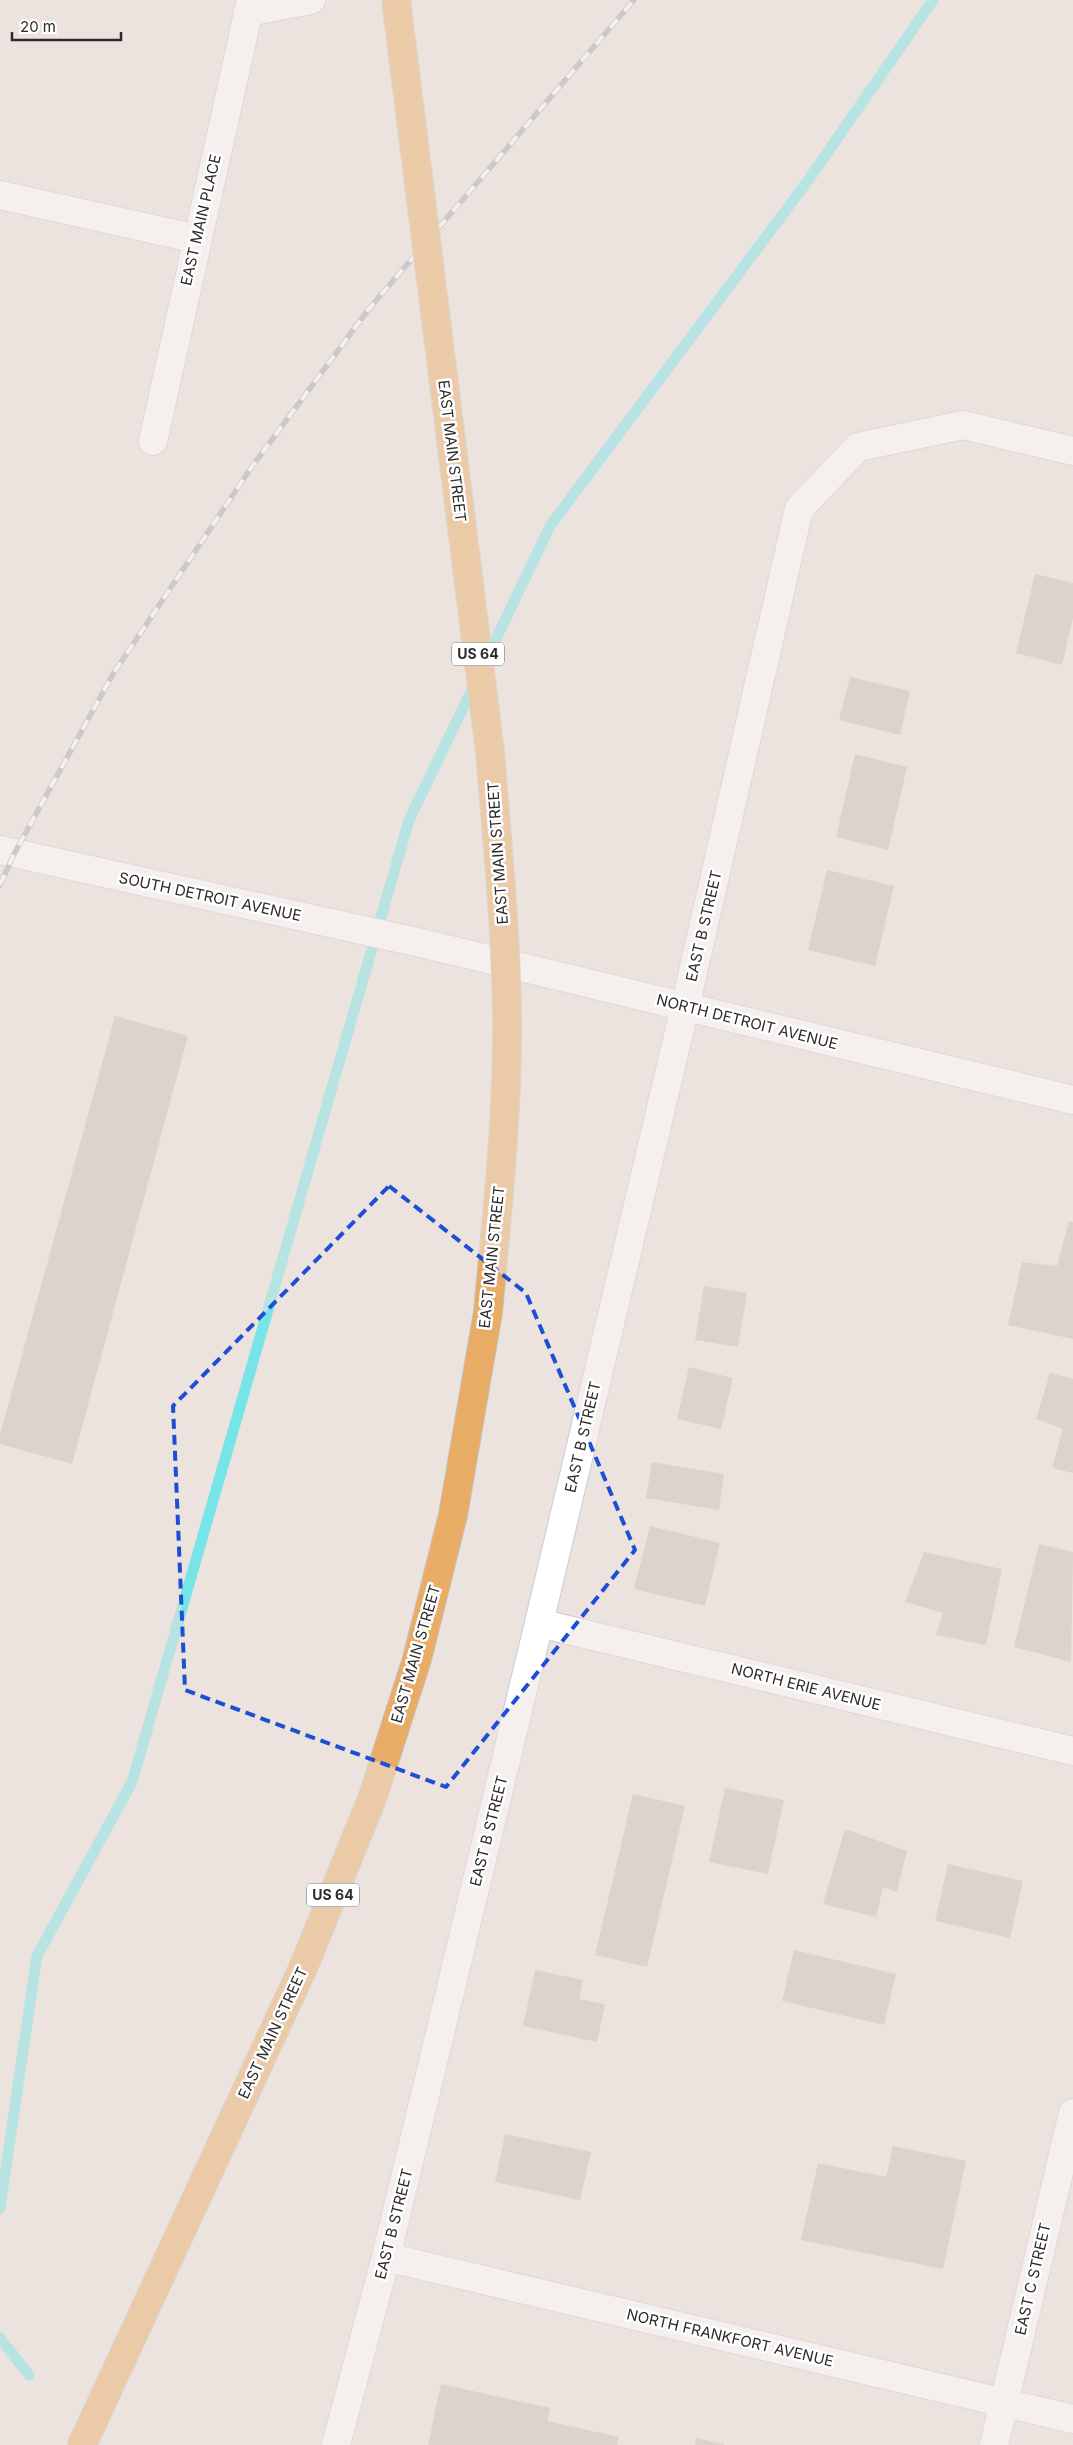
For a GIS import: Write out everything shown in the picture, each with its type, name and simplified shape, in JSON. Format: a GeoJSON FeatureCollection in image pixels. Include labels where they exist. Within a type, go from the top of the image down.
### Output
{"type":"FeatureCollection","features":[{"type":"Feature","properties":{"kind":"main road","name":"EAST MAIN STREET"},"geometry":{"type":"LineString","coordinates":[[82,2445],[304,1968],[372,1799],[417,1659],[454,1516],[488,1312],[504,1140],[507,1017],[500,876],[490,752],[396,0]]}},
{"type":"Feature","properties":{"kind":"street"},"geometry":{"type":"LineString","coordinates":[[250,6],[311,0]]}},
{"type":"Feature","properties":{"kind":"street","name":"EAST MAIN PLACE"},"geometry":{"type":"LineString","coordinates":[[153,441],[250,6]]}},
{"type":"Feature","properties":{"kind":"street"},"geometry":{"type":"LineString","coordinates":[[0,195],[197,240]]}},
{"type":"Feature","properties":{"kind":"street","name":"EAST B STREET"},"geometry":{"type":"LineString","coordinates":[[336,2445],[386,2257],[539,1623],[685,1007],[799,509],[858,447],[963,425],[1073,451]]}},
{"type":"Feature","properties":{"kind":"street","name":"SOUTH DETROIT AVENUE"},"geometry":{"type":"LineString","coordinates":[[0,850],[421,943]]}},
{"type":"Feature","properties":{"kind":"street","name":"NORTH DETROIT AVENUE"},"geometry":{"type":"LineString","coordinates":[[421,943],[1073,1100]]}},
{"type":"Feature","properties":{"kind":"street","name":"NORTH ERIE AVENUE"},"geometry":{"type":"LineString","coordinates":[[539,1623],[1073,1751]]}},
{"type":"Feature","properties":{"kind":"street","name":"EAST C STREET"},"geometry":{"type":"LineString","coordinates":[[994,2445],[1073,2113]]}},
{"type":"Feature","properties":{"kind":"street","name":"NORTH FRANKFORT AVENUE"},"geometry":{"type":"LineString","coordinates":[[386,2257],[1073,2419]]}},
{"type":"Feature","properties":{"kind":"highlighted area"},"geometry":{"type":"Polygon","coordinates":[[[389,1186],[526,1293],[635,1550],[446,1787],[185,1690],[173,1406],[389,1186]]]}},
{"type":"Feature","properties":{"kind":"building"},"geometry":{"type":"Polygon","coordinates":[[[1035,574],[1073,583],[1073,618],[1062,665],[1016,653],[1035,574]]]}},
{"type":"Feature","properties":{"kind":"building"},"geometry":{"type":"Polygon","coordinates":[[[850,677],[910,691],[900,735],[839,720],[850,677]]]}},
{"type":"Feature","properties":{"kind":"building"},"geometry":{"type":"Polygon","coordinates":[[[855,754],[907,767],[888,850],[836,837],[855,754]]]}},
{"type":"Feature","properties":{"kind":"building"},"geometry":{"type":"Polygon","coordinates":[[[827,870],[894,886],[875,966],[808,950],[827,870]]]}},
{"type":"Feature","properties":{"kind":"building"},"geometry":{"type":"Polygon","coordinates":[[[115,1016],[188,1036],[72,1464],[0,1444],[0,1435],[115,1016]]]}},
{"type":"Feature","properties":{"kind":"building"},"geometry":{"type":"Polygon","coordinates":[[[1069,1221],[1073,1222],[1073,1339],[1008,1325],[1022,1262],[1057,1266],[1069,1221]]]}},
{"type":"Feature","properties":{"kind":"building"},"geometry":{"type":"Polygon","coordinates":[[[704,1286],[747,1293],[738,1347],[695,1340],[704,1286]]]}},
{"type":"Feature","properties":{"kind":"building"},"geometry":{"type":"Polygon","coordinates":[[[689,1367],[733,1378],[721,1429],[677,1419],[689,1367]]]}},
{"type":"Feature","properties":{"kind":"building"},"geometry":{"type":"Polygon","coordinates":[[[1050,1373],[1073,1379],[1073,1473],[1052,1468],[1063,1429],[1036,1419],[1050,1373]]]}},
{"type":"Feature","properties":{"kind":"building"},"geometry":{"type":"Polygon","coordinates":[[[652,1462],[724,1474],[719,1510],[646,1498],[652,1462]]]}},
{"type":"Feature","properties":{"kind":"building"},"geometry":{"type":"Polygon","coordinates":[[[650,1526],[720,1543],[705,1606],[634,1589],[650,1526]]]}},
{"type":"Feature","properties":{"kind":"building"},"geometry":{"type":"Polygon","coordinates":[[[1039,1544],[1073,1552],[1071,1662],[1014,1647],[1039,1544]]]}},
{"type":"Feature","properties":{"kind":"building"},"geometry":{"type":"Polygon","coordinates":[[[924,1552],[1002,1569],[986,1645],[936,1635],[943,1613],[905,1602],[924,1552]]]}},
{"type":"Feature","properties":{"kind":"building"},"geometry":{"type":"Polygon","coordinates":[[[725,1788],[784,1800],[768,1874],[709,1862],[725,1788]]]}},
{"type":"Feature","properties":{"kind":"building"},"geometry":{"type":"Polygon","coordinates":[[[633,1794],[685,1806],[647,1967],[595,1955],[633,1794]]]}},
{"type":"Feature","properties":{"kind":"building"},"geometry":{"type":"Polygon","coordinates":[[[845,1829],[907,1851],[897,1892],[883,1887],[876,1917],[823,1904],[845,1829]]]}},
{"type":"Feature","properties":{"kind":"building"},"geometry":{"type":"Polygon","coordinates":[[[948,1864],[1023,1881],[1010,1938],[935,1921],[948,1864]]]}},
{"type":"Feature","properties":{"kind":"building"},"geometry":{"type":"Polygon","coordinates":[[[794,1950],[896,1974],[884,2025],[782,2001],[794,1950]]]}},
{"type":"Feature","properties":{"kind":"building"},"geometry":{"type":"Polygon","coordinates":[[[535,1970],[583,1980],[579,1999],[605,2004],[597,2042],[523,2026],[535,1970]]]}},
{"type":"Feature","properties":{"kind":"building"},"geometry":{"type":"Polygon","coordinates":[[[505,2134],[591,2152],[580,2200],[495,2182],[505,2134]]]}},
{"type":"Feature","properties":{"kind":"building"},"geometry":{"type":"Polygon","coordinates":[[[893,2146],[966,2161],[943,2269],[801,2240],[818,2163],[886,2177],[893,2146]]]}},
{"type":"Feature","properties":{"kind":"building"},"geometry":{"type":"Polygon","coordinates":[[[441,2384],[550,2408],[547,2421],[619,2437],[617,2445],[428,2445],[441,2384]]]}},
{"type":"Feature","properties":{"kind":"building"},"geometry":{"type":"Polygon","coordinates":[[[696,2438],[724,2444],[724,2445],[695,2445],[696,2438]]]}},
{"type":"Feature","properties":{"kind":"waterway"},"geometry":{"type":"LineString","coordinates":[[485,662],[550,526],[809,179],[933,0]]}},
{"type":"Feature","properties":{"kind":"waterway"},"geometry":{"type":"LineString","coordinates":[[0,2208],[37,1956],[132,1782],[409,820],[476,681]]}},
{"type":"Feature","properties":{"kind":"waterway"},"geometry":{"type":"LineString","coordinates":[[0,2338],[29,2375]]}},
{"type":"Feature","properties":{"kind":"railway"},"geometry":{"type":"LineString","coordinates":[[0,885],[14,854],[113,674],[251,468],[368,310],[634,0]]}}]}
